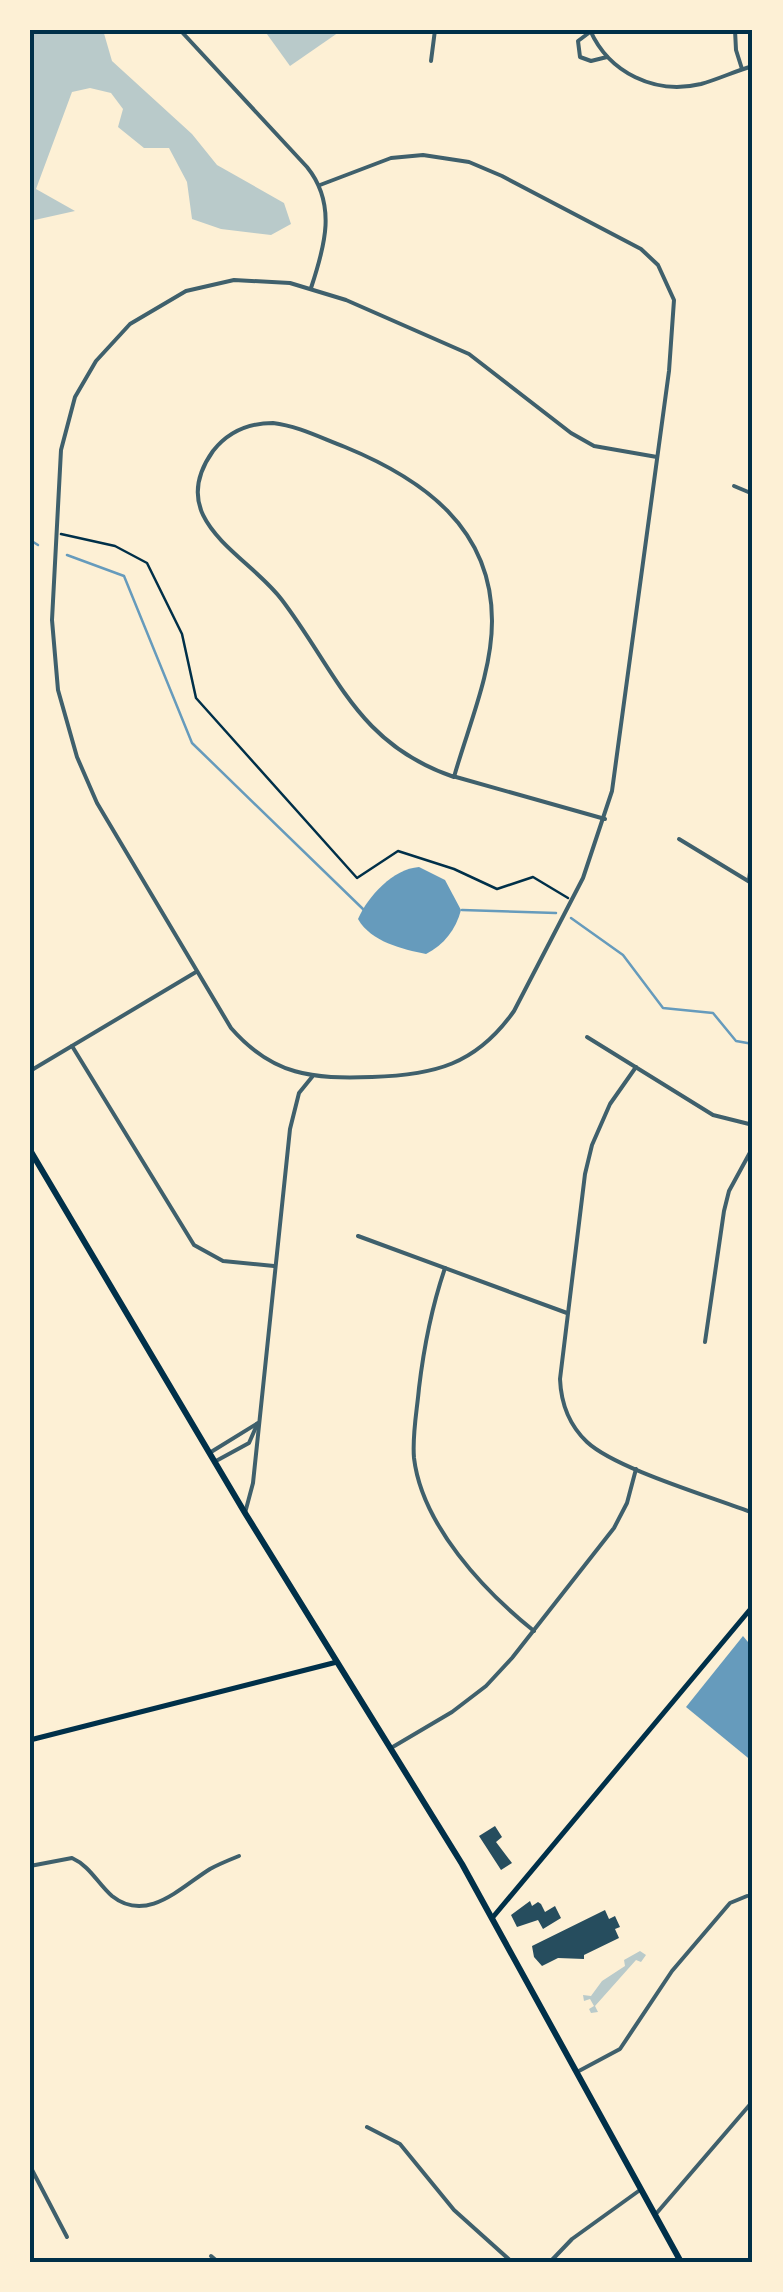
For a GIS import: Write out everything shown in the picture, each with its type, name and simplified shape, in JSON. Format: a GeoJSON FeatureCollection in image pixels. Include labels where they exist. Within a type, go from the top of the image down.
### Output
{"type":"FeatureCollection","features":[{"type":"Feature","properties":{"kind":"main road"},"geometry":{"type":"LineString","coordinates":[[30,1150],[245,1513],[492,1917],[681,2262]]}},
{"type":"Feature","properties":{"kind":"main road"},"geometry":{"type":"LineString","coordinates":[[492,1917],[753,1606]]}},
{"type":"Feature","properties":{"kind":"main road"},"geometry":{"type":"LineString","coordinates":[[30,1740],[336,1662]]}},
{"type":"Feature","properties":{"kind":"street"},"geometry":{"type":"LineString","coordinates":[[180,30],[320,185],[326,224],[312,288]]}},
{"type":"Feature","properties":{"kind":"street"},"geometry":{"type":"LineString","coordinates":[[431,61],[435,30]]}},
{"type":"Feature","properties":{"kind":"street"},"geometry":{"type":"LineString","coordinates":[[735,30],[742,69]]}},
{"type":"Feature","properties":{"kind":"street"},"geometry":{"type":"LineString","coordinates":[[607,57],[590,62],[580,56],[578,41],[590,31],[607,57],[632,76],[674,87],[699,84],[753,66]]}},
{"type":"Feature","properties":{"kind":"street"},"geometry":{"type":"LineString","coordinates":[[320,185],[392,158],[452,158],[502,176],[650,256],[666,278],[675,312],[657,457],[615,776],[605,819],[572,900],[514,1011],[476,1052],[442,1069],[414,1075],[312,1077],[278,1066],[241,1040],[196,972],[97,803],[69,734],[54,653],[55,533],[61,450],[71,409],[96,361],[120,332],[165,301],[213,283],[266,280],[312,288],[469,354],[584,442],[615,452],[657,457]]}},
{"type":"Feature","properties":{"kind":"street"},"geometry":{"type":"LineString","coordinates":[[454,776],[488,658],[492,626],[486,577],[469,538],[433,495],[382,462],[285,424],[255,424],[234,432],[210,456],[201,478],[199,498],[210,530],[275,591],[368,725],[413,759],[454,776],[605,819]]}},
{"type":"Feature","properties":{"kind":"street"},"geometry":{"type":"LineString","coordinates":[[734,486],[753,494]]}},
{"type":"Feature","properties":{"kind":"street"},"geometry":{"type":"LineString","coordinates":[[679,839],[751,882],[753,850]]}},
{"type":"Feature","properties":{"kind":"street"},"geometry":{"type":"LineString","coordinates":[[30,1070],[196,972]]}},
{"type":"Feature","properties":{"kind":"street"},"geometry":{"type":"LineString","coordinates":[[587,1037],[713,1115],[753,1125]]}},
{"type":"Feature","properties":{"kind":"street"},"geometry":{"type":"LineString","coordinates":[[72,1046],[194,1245],[223,1261],[274,1266]]}},
{"type":"Feature","properties":{"kind":"street"},"geometry":{"type":"LineString","coordinates":[[636,1067],[610,1104],[592,1145],[585,1174],[560,1379],[566,1414],[596,1450],[753,1512]]}},
{"type":"Feature","properties":{"kind":"street"},"geometry":{"type":"LineString","coordinates":[[245,1513],[253,1484],[290,1129],[299,1092],[312,1077]]}},
{"type":"Feature","properties":{"kind":"street"},"geometry":{"type":"LineString","coordinates":[[705,1342],[726,1201],[753,1147]]}},
{"type":"Feature","properties":{"kind":"street"},"geometry":{"type":"LineString","coordinates":[[358,1236],[567,1313]]}},
{"type":"Feature","properties":{"kind":"street"},"geometry":{"type":"LineString","coordinates":[[445,1268],[426,1330],[414,1440],[419,1482],[428,1505],[476,1580],[534,1631]]}},
{"type":"Feature","properties":{"kind":"street"},"geometry":{"type":"LineString","coordinates":[[210,1452],[258,1423]]}},
{"type":"Feature","properties":{"kind":"street"},"geometry":{"type":"LineString","coordinates":[[216,1461],[249,1443],[258,1423]]}},
{"type":"Feature","properties":{"kind":"street"},"geometry":{"type":"LineString","coordinates":[[391,1748],[452,1712],[486,1686],[534,1631],[619,1520],[636,1468]]}},
{"type":"Feature","properties":{"kind":"street"},"geometry":{"type":"LineString","coordinates":[[30,1866],[72,1858],[84,1864],[112,1895],[125,1904],[138,1906],[168,1897],[239,1856]]}},
{"type":"Feature","properties":{"kind":"street"},"geometry":{"type":"LineString","coordinates":[[577,2072],[620,2049],[672,1971],[730,1903],[747,1896]]}},
{"type":"Feature","properties":{"kind":"street"},"geometry":{"type":"LineString","coordinates":[[655,2216],[753,2101]]}},
{"type":"Feature","properties":{"kind":"street"},"geometry":{"type":"LineString","coordinates":[[366,2127],[400,2144],[454,2210],[512,2262]]}},
{"type":"Feature","properties":{"kind":"street"},"geometry":{"type":"LineString","coordinates":[[30,2166],[66,2237]]}},
{"type":"Feature","properties":{"kind":"street"},"geometry":{"type":"LineString","coordinates":[[550,2262],[572,2238],[640,2190]]}},
{"type":"Feature","properties":{"kind":"street"},"geometry":{"type":"LineString","coordinates":[[211,2256],[218,2262]]}},
{"type":"Feature","properties":{"kind":"path"},"geometry":{"type":"LineString","coordinates":[[55,533],[115,546],[148,564],[182,634],[196,698],[357,878],[398,850],[497,889],[533,877],[572,900]]}},
{"type":"Feature","properties":{"kind":"shaded area"},"geometry":{"type":"Polygon","coordinates":[[[30,30],[103,30],[112,61],[192,134],[217,165],[284,203],[291,224],[271,235],[221,229],[192,219],[187,182],[169,148],[144,148],[118,127],[123,109],[111,93],[90,88],[72,92],[36,189],[75,211],[30,221],[30,30]]]}},
{"type":"Feature","properties":{"kind":"shaded area"},"geometry":{"type":"Polygon","coordinates":[[[264,30],[342,30],[290,66],[264,30]]]}},
{"type":"Feature","properties":{"kind":"shaded area"},"geometry":{"type":"Polygon","coordinates":[[[640,1951],[646,1955],[641,1962],[636,1960],[595,2006],[598,2012],[591,2013],[589,2009],[594,2006],[590,1999],[584,2001],[583,1995],[591,1996],[602,1981],[625,1966],[624,1960],[640,1951]]]}},
{"type":"Feature","properties":{"kind":"water"},"geometry":{"type":"Polygon","coordinates":[[[419,867],[445,880],[461,910],[448,936],[426,954],[379,939],[358,919],[382,885],[419,867]]]}},
{"type":"Feature","properties":{"kind":"water"},"geometry":{"type":"Polygon","coordinates":[[[743,1636],[753,1648],[753,1762],[686,1707],[743,1636]]]}},
{"type":"Feature","properties":{"kind":"building"},"geometry":{"type":"Polygon","coordinates":[[[495,1826],[502,1837],[496,1842],[512,1863],[501,1870],[479,1836],[495,1826]]]}},
{"type":"Feature","properties":{"kind":"building"},"geometry":{"type":"Polygon","coordinates":[[[530,1901],[532,1906],[541,1904],[545,1912],[555,1906],[561,1918],[543,1929],[538,1920],[517,1927],[511,1915],[530,1901]]]}},
{"type":"Feature","properties":{"kind":"building"},"geometry":{"type":"Polygon","coordinates":[[[605,1910],[609,1919],[615,1916],[619,1938],[584,1955],[584,1959],[558,1958],[542,1966],[534,1957],[532,1946],[605,1910]]]}},
{"type":"Feature","properties":{"kind":"waterway"},"geometry":{"type":"LineString","coordinates":[[30,540],[38,545]]}},
{"type":"Feature","properties":{"kind":"waterway"},"geometry":{"type":"LineString","coordinates":[[67,555],[124,576],[192,743],[364,910]]}},
{"type":"Feature","properties":{"kind":"waterway"},"geometry":{"type":"LineString","coordinates":[[462,910],[556,913]]}},
{"type":"Feature","properties":{"kind":"waterway"},"geometry":{"type":"LineString","coordinates":[[571,918],[623,955],[663,1008],[713,1013],[736,1041],[753,1044]]}}]}
